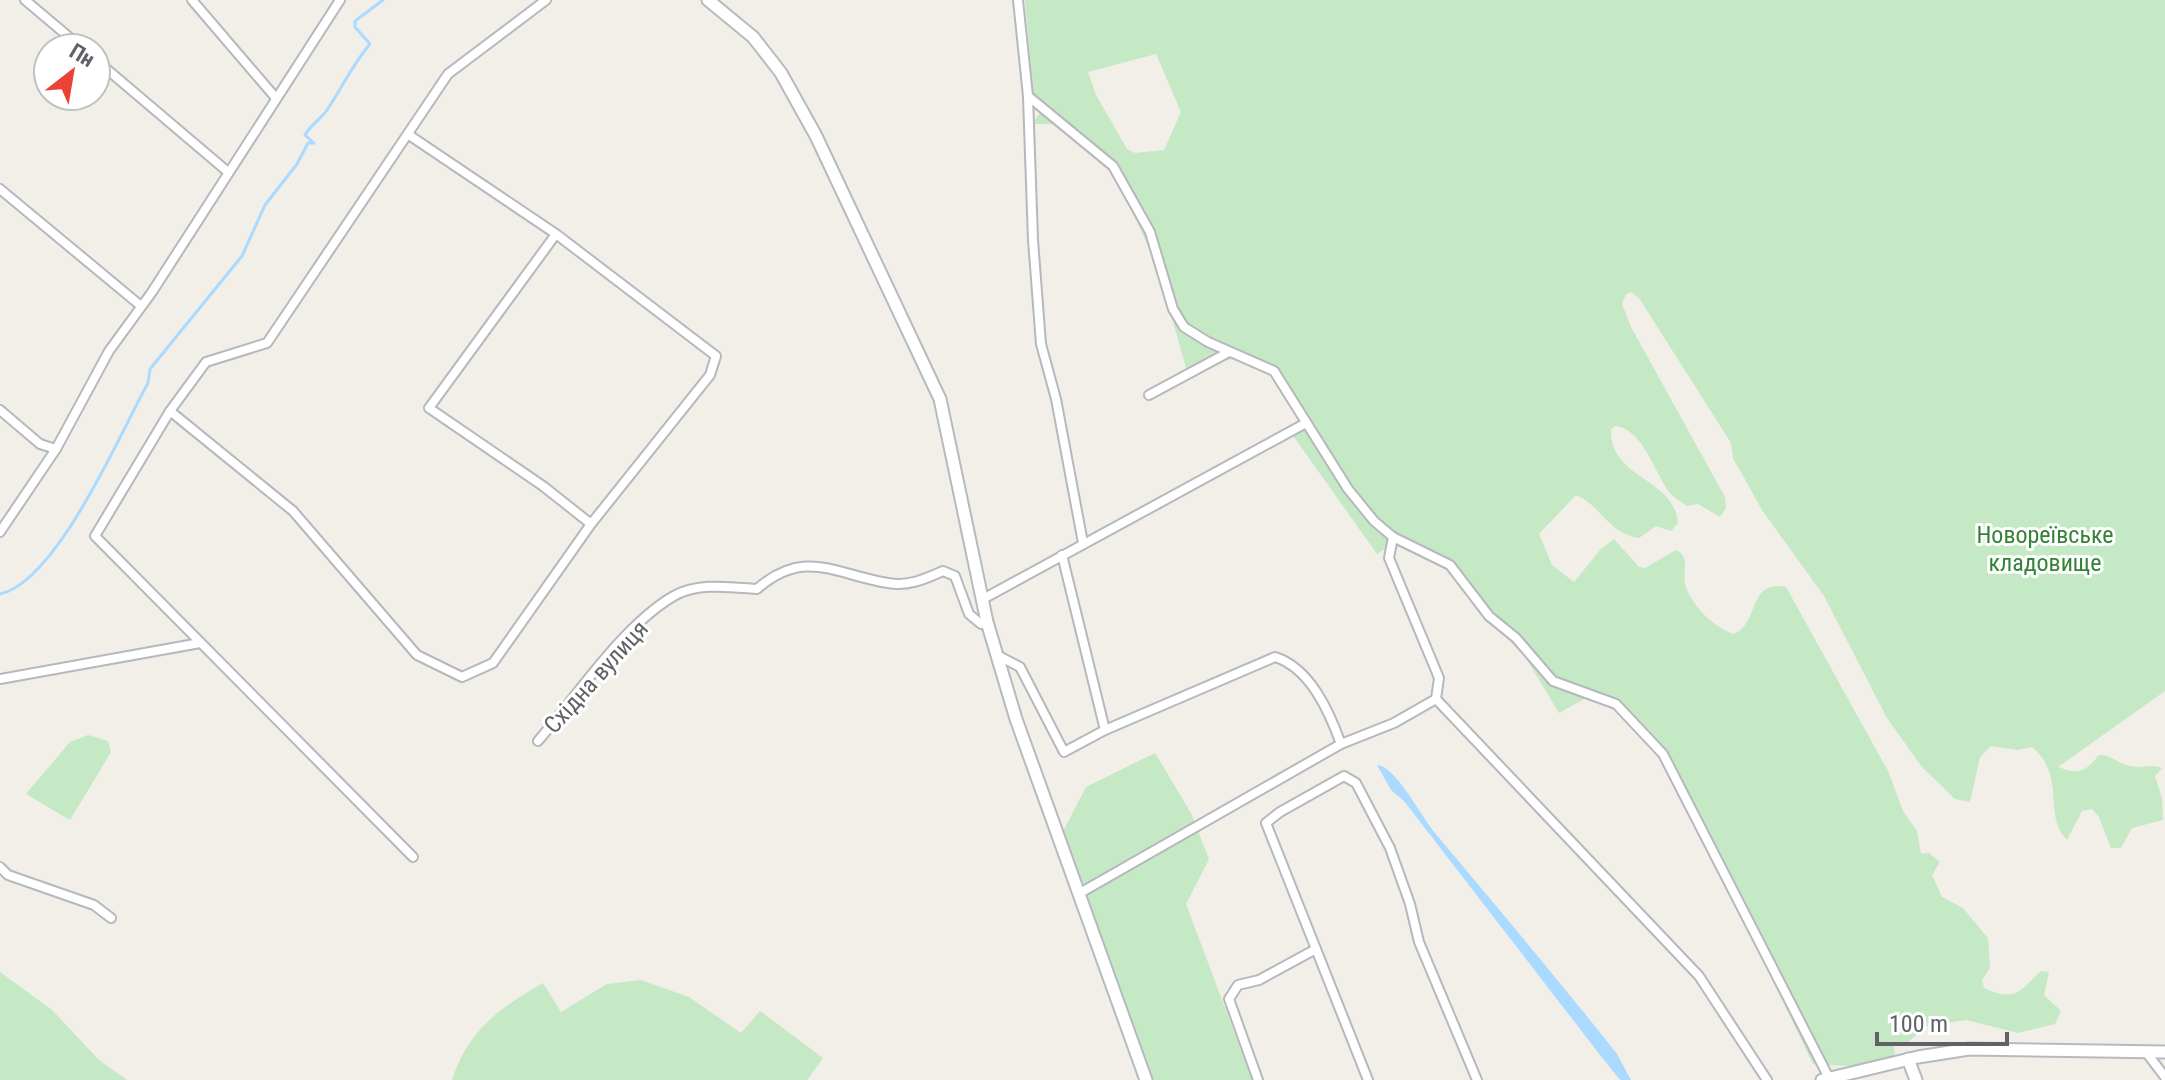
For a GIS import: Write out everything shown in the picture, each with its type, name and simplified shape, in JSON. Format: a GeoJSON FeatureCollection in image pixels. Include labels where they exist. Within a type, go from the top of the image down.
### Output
{"type":"FeatureCollection","features":[{"type":"Feature","properties":{"kind":"main road"},"geometry":{"type":"LineString","coordinates":[[708,0],[753,37],[781,73],[816,136],[920,349],[940,399],[987,622],[1016,719],[1146,1080]]}},
{"type":"Feature","properties":{"kind":"main road"},"geometry":{"type":"LineString","coordinates":[[1826,1079],[1908,1059],[1969,1049],[2165,1052]]}},
{"type":"Feature","properties":{"kind":"main road"},"geometry":{"type":"LineString","coordinates":[[1908,1059],[1916,1080]]}},
{"type":"Feature","properties":{"kind":"street"},"geometry":{"type":"LineString","coordinates":[[25,0],[63,32]]}},
{"type":"Feature","properties":{"kind":"street"},"geometry":{"type":"LineString","coordinates":[[192,0],[275,97]]}},
{"type":"Feature","properties":{"kind":"street"},"geometry":{"type":"LineString","coordinates":[[0,532],[56,449],[109,351],[340,0]]}},
{"type":"Feature","properties":{"kind":"street"},"geometry":{"type":"LineString","coordinates":[[413,857],[95,536],[170,411],[206,362],[230,352],[267,343],[448,74],[546,0]]}},
{"type":"Feature","properties":{"kind":"street"},"geometry":{"type":"LineString","coordinates":[[1018,0],[1028,96],[1041,344],[1056,399],[1083,543]]}},
{"type":"Feature","properties":{"kind":"street"},"geometry":{"type":"LineString","coordinates":[[112,74],[228,172]]}},
{"type":"Feature","properties":{"kind":"street"},"geometry":{"type":"LineString","coordinates":[[1028,96],[1113,166],[1150,232],[1173,309],[1184,327],[1229,352],[1274,371],[1348,489],[1374,521],[1393,537],[1450,565],[1489,616],[1516,638],[1553,681],[1616,704],[1663,754],[1826,1079]]}},
{"type":"Feature","properties":{"kind":"street"},"geometry":{"type":"LineString","coordinates":[[170,411],[293,511],[417,655],[462,677],[493,663],[591,524],[710,375],[716,356],[556,234],[409,135]]}},
{"type":"Feature","properties":{"kind":"street"},"geometry":{"type":"LineString","coordinates":[[0,189],[141,306]]}},
{"type":"Feature","properties":{"kind":"street"},"geometry":{"type":"LineString","coordinates":[[556,234],[429,408],[543,486],[591,524]]}},
{"type":"Feature","properties":{"kind":"street"},"geometry":{"type":"LineString","coordinates":[[1149,395],[1229,352]]}},
{"type":"Feature","properties":{"kind":"street"},"geometry":{"type":"LineString","coordinates":[[0,410],[40,444],[56,449]]}},
{"type":"Feature","properties":{"kind":"street"},"geometry":{"type":"LineString","coordinates":[[983,599],[1306,423]]}},
{"type":"Feature","properties":{"kind":"street"},"geometry":{"type":"LineString","coordinates":[[1393,537],[1389,558],[1439,678],[1436,699]]}},
{"type":"Feature","properties":{"kind":"street"},"geometry":{"type":"LineString","coordinates":[[1062,555],[1105,730]]}},
{"type":"Feature","properties":{"kind":"street","name":"Східна вулиця"},"geometry":{"type":"LineString","coordinates":[[538,741],[630,633],[674,596],[714,586],[757,589],[777,571],[800,567],[850,571],[889,584],[916,583],[943,571],[955,576],[969,614],[981,624],[987,622]]}},
{"type":"Feature","properties":{"kind":"street"},"geometry":{"type":"LineString","coordinates":[[0,679],[200,643]]}},
{"type":"Feature","properties":{"kind":"street"},"geometry":{"type":"LineString","coordinates":[[997,655],[1020,667],[1064,752],[1105,730],[1275,657],[1290,661],[1312,684],[1341,744]]}},
{"type":"Feature","properties":{"kind":"street"},"geometry":{"type":"LineString","coordinates":[[1080,893],[1341,744],[1394,723],[1436,699]]}},
{"type":"Feature","properties":{"kind":"street"},"geometry":{"type":"LineString","coordinates":[[1436,699],[1699,976],[1767,1080]]}},
{"type":"Feature","properties":{"kind":"street"},"geometry":{"type":"LineString","coordinates":[[1368,1080],[1266,823],[1344,776],[1356,783],[1390,848],[1410,904],[1419,942],[1477,1080]]}},
{"type":"Feature","properties":{"kind":"street"},"geometry":{"type":"LineString","coordinates":[[0,867],[8,875],[94,905],[111,918]]}},
{"type":"Feature","properties":{"kind":"street"},"geometry":{"type":"LineString","coordinates":[[1258,1080],[1229,999],[1238,985],[1259,980],[1316,949]]}},
{"type":"Feature","properties":{"kind":"street"},"geometry":{"type":"LineString","coordinates":[[2146,1052],[2165,1077]]}},
{"type":"Feature","properties":{"kind":"green space","name":"Новореївське кладовище"},"geometry":{"type":"Polygon","coordinates":[[[1025,0],[2165,0],[2165,691],[2058,767],[2081,770],[2099,755],[2130,766],[2162,768],[2155,776],[2162,798],[2163,820],[2132,828],[2121,848],[2111,848],[2099,817],[2092,809],[2082,811],[2067,840],[2056,819],[2049,770],[2032,747],[2017,750],[1991,746],[1980,757],[1970,802],[1955,799],[1922,767],[1887,718],[1824,596],[1762,510],[1733,458],[1731,443],[1639,298],[1631,292],[1626,294],[1622,304],[1631,327],[1725,497],[1726,508],[1720,517],[1698,504],[1687,506],[1676,499],[1640,442],[1632,434],[1615,426],[1611,429],[1613,446],[1620,458],[1666,496],[1674,508],[1678,523],[1671,531],[1656,526],[1639,538],[1628,535],[1576,495],[1539,534],[1552,565],[1574,582],[1601,549],[1614,539],[1639,567],[1645,568],[1676,550],[1685,560],[1685,584],[1692,600],[1711,621],[1734,634],[1742,629],[1765,590],[1774,586],[1786,587],[1888,771],[1903,811],[1917,831],[1921,854],[1929,853],[1940,862],[1932,875],[1942,897],[1963,908],[1988,938],[1990,968],[1982,980],[1984,988],[2011,994],[2022,989],[2041,971],[2049,972],[2044,995],[2061,1011],[2055,1024],[2018,1033],[1966,1020],[1927,1026],[1907,1043],[1894,1046],[1895,1054],[1878,1063],[1856,1066],[1813,1064],[1709,848],[1647,738],[1623,710],[1595,693],[1559,713],[1524,655],[1487,619],[1448,566],[1399,540],[1377,554],[1289,430],[1301,422],[1278,382],[1259,361],[1233,359],[1188,375],[1157,265],[1107,158],[1062,124],[1031,124],[1046,106],[1033,94],[1025,0]],[[1156,54],[1088,72],[1096,95],[1127,149],[1135,153],[1164,150],[1181,112],[1156,54]]]}},
{"type":"Feature","properties":{"kind":"green space"},"geometry":{"type":"Polygon","coordinates":[[[88,735],[108,741],[111,752],[70,820],[26,794],[70,742],[88,735]]]}},
{"type":"Feature","properties":{"kind":"green space"},"geometry":{"type":"Polygon","coordinates":[[[1155,753],[1191,813],[1209,859],[1186,904],[1252,1080],[1138,1080],[1057,843],[1086,787],[1155,753]]]}},
{"type":"Feature","properties":{"kind":"green space"},"geometry":{"type":"Polygon","coordinates":[[[0,972],[52,1010],[99,1060],[127,1080],[0,1080],[0,972]]]}},
{"type":"Feature","properties":{"kind":"green space"},"geometry":{"type":"Polygon","coordinates":[[[641,980],[689,997],[741,1033],[760,1011],[823,1058],[807,1080],[452,1080],[467,1048],[487,1022],[543,983],[561,1012],[607,984],[641,980]]]}},
{"type":"Feature","properties":{"kind":"water"},"geometry":{"type":"Polygon","coordinates":[[[1377,765],[1400,783],[1435,833],[1617,1054],[1631,1080],[1620,1080],[1404,801],[1391,790],[1377,765]]]}},
{"type":"Feature","properties":{"kind":"waterway"},"geometry":{"type":"LineString","coordinates":[[0,594],[22,583],[44,562],[86,502],[148,383],[150,369],[242,256],[265,205],[297,164],[308,143],[314,143],[305,135],[327,110],[370,44],[355,27],[355,21],[383,0]]}}]}
